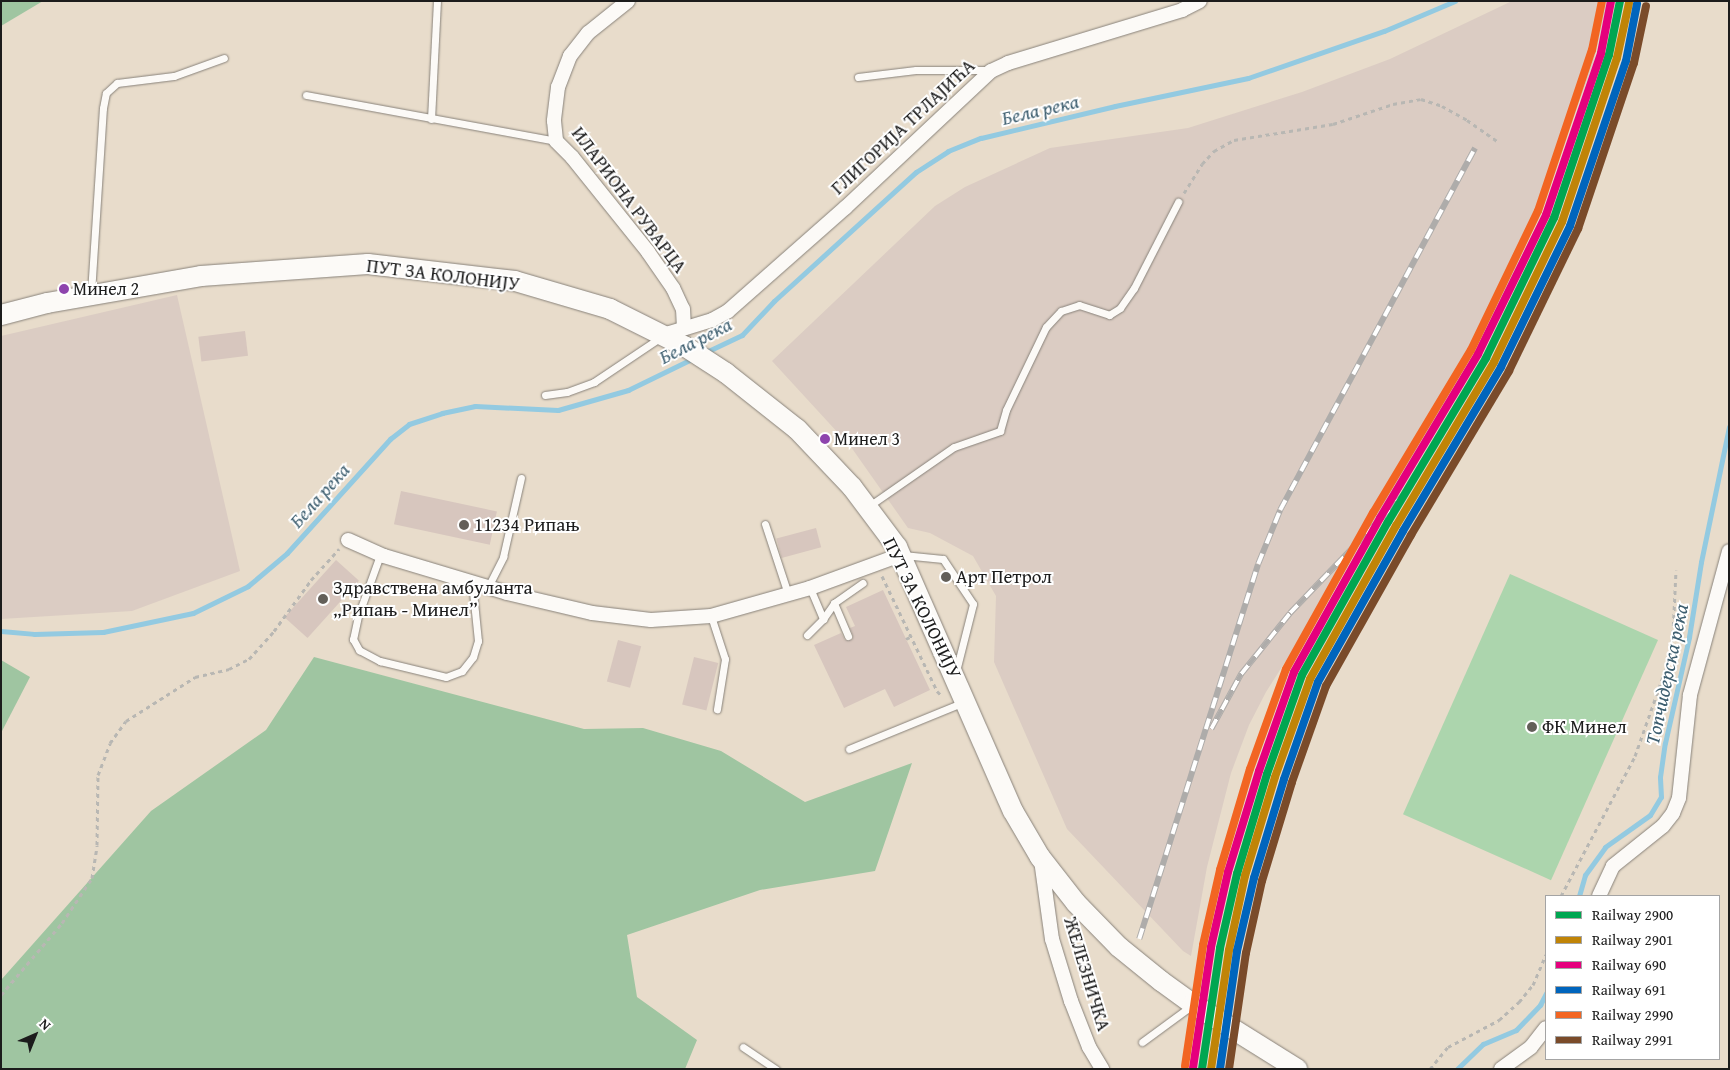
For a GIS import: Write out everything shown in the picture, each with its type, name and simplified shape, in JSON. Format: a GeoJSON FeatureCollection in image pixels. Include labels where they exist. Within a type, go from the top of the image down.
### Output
{"type":"FeatureCollection","features":[{"type":"Feature","properties":{"kind":"street","name":"ИЛАРИОНА РУВАРЦА"},"geometry":{"type":"LineString","coordinates":[[628,1],[588,33],[570,56],[558,87],[554,121],[556,141],[572,157],[648,252],[673,288],[683,309],[685,337]]}},
{"type":"Feature","properties":{"kind":"street","name":"ГЛИГОРИЈА ТРЛАЈИЋА"},"geometry":{"type":"LineString","coordinates":[[685,337],[735,304],[845,208],[990,70],[1008,62],[1182,10],[1200,1]]}},
{"type":"Feature","properties":{"kind":"street","name":"ПУТ ЗА КОЛОНИЈУ"},"geometry":{"type":"LineString","coordinates":[[1,315],[47,304],[201,276],[368,264],[515,281],[610,309],[663,335],[685,337],[726,373],[797,429],[852,487],[867,507],[900,555],[1013,811],[1040,857],[1076,903],[1119,947],[1193,1004],[1298,1069]]}},
{"type":"Feature","properties":{"kind":"street"},"geometry":{"type":"LineString","coordinates":[[348,540],[380,555],[488,587],[592,613],[652,620],[711,616],[810,588],[900,555]]}},
{"type":"Feature","properties":{"kind":"street"},"geometry":{"type":"LineString","coordinates":[[1599,895],[1613,866],[1663,826],[1673,813],[1679,798],[1690,695],[1729,551]]}},
{"type":"Feature","properties":{"kind":"street","name":"ЖЕЛЕЗНИЧКА"},"geometry":{"type":"LineString","coordinates":[[1040,857],[1052,939],[1071,1001],[1089,1046],[1102,1069]]}},
{"type":"Feature","properties":{"kind":"street"},"geometry":{"type":"LineString","coordinates":[[1501,1069],[1531,1047],[1545,1029]]}},
{"type":"Feature","properties":{"kind":"lane"},"geometry":{"type":"LineString","coordinates":[[431,119],[437,1]]}},
{"type":"Feature","properties":{"kind":"lane"},"geometry":{"type":"LineString","coordinates":[[91,296],[103,108],[106,93],[117,83],[174,76],[224,58]]}},
{"type":"Feature","properties":{"kind":"lane"},"geometry":{"type":"LineString","coordinates":[[858,77],[916,70],[990,70]]}},
{"type":"Feature","properties":{"kind":"lane"},"geometry":{"type":"LineString","coordinates":[[306,95],[556,141]]}},
{"type":"Feature","properties":{"kind":"lane"},"geometry":{"type":"LineString","coordinates":[[867,507],[954,447],[1000,431],[1006,410],[1046,327],[1061,311],[1079,305],[1109,314],[1120,308],[1134,288],[1178,202]]}},
{"type":"Feature","properties":{"kind":"lane"},"geometry":{"type":"LineString","coordinates":[[545,395],[568,392],[594,382],[663,335]]}},
{"type":"Feature","properties":{"kind":"lane"},"geometry":{"type":"LineString","coordinates":[[488,587],[503,557],[521,478]]}},
{"type":"Feature","properties":{"kind":"lane"},"geometry":{"type":"LineString","coordinates":[[765,524],[788,594]]}},
{"type":"Feature","properties":{"kind":"lane"},"geometry":{"type":"LineString","coordinates":[[380,555],[358,616],[353,640],[359,650],[380,662],[446,677],[462,671],[473,657],[478,641],[472,582]]}},
{"type":"Feature","properties":{"kind":"lane"},"geometry":{"type":"LineString","coordinates":[[900,555],[943,559],[973,604],[955,676]]}},
{"type":"Feature","properties":{"kind":"lane"},"geometry":{"type":"LineString","coordinates":[[807,635],[824,619],[834,603],[864,583]]}},
{"type":"Feature","properties":{"kind":"lane"},"geometry":{"type":"LineString","coordinates":[[810,588],[824,619]]}},
{"type":"Feature","properties":{"kind":"lane"},"geometry":{"type":"LineString","coordinates":[[834,603],[848,636]]}},
{"type":"Feature","properties":{"kind":"lane"},"geometry":{"type":"LineString","coordinates":[[711,616],[725,659],[717,710]]}},
{"type":"Feature","properties":{"kind":"lane"},"geometry":{"type":"LineString","coordinates":[[849,749],[966,701]]}},
{"type":"Feature","properties":{"kind":"lane"},"geometry":{"type":"LineString","coordinates":[[1142,1042],[1193,1004]]}},
{"type":"Feature","properties":{"kind":"lane"},"geometry":{"type":"LineString","coordinates":[[743,1047],[776,1069]]}},
{"type":"Feature","properties":{"kind":"path"},"geometry":{"type":"LineString","coordinates":[[1178,202],[1202,164],[1214,152],[1234,140],[1334,124],[1393,104],[1421,99],[1442,106],[1498,142]]}},
{"type":"Feature","properties":{"kind":"path"},"geometry":{"type":"LineString","coordinates":[[1,995],[62,922],[92,878],[97,845],[98,775],[110,743],[126,721],[195,678],[229,669],[250,659],[274,631],[311,580],[348,540]]}},
{"type":"Feature","properties":{"kind":"path"},"geometry":{"type":"LineString","coordinates":[[1562,895],[1635,756],[1661,683],[1667,665],[1672,634],[1676,570]]}},
{"type":"Feature","properties":{"kind":"path"},"geometry":{"type":"LineString","coordinates":[[882,575],[937,691]]}},
{"type":"Feature","properties":{"kind":"path"},"geometry":{"type":"LineString","coordinates":[[1430,1069],[1448,1047],[1499,1020],[1519,1002],[1533,985],[1545,957]]}},
{"type":"Feature","properties":{"kind":"path"},"geometry":{"type":"LineString","coordinates":[[1209,1069],[1214,1054],[1229,1026]]}},
{"type":"Feature","properties":{"kind":"shaded area"},"geometry":{"type":"Polygon","coordinates":[[[1512,1],[1608,1],[1593,64],[1540,209],[1499,309],[1393,491],[1266,692],[1249,725],[1231,773],[1207,867],[1191,956],[1183,951],[1067,829],[994,662],[996,596],[973,556],[930,533],[908,528],[851,447],[772,361],[935,206],[965,187],[1050,148],[1188,128],[1302,92],[1390,59],[1512,1]]]}},
{"type":"Feature","properties":{"kind":"shaded area"},"geometry":{"type":"Polygon","coordinates":[[[177,295],[240,571],[132,611],[1,619],[1,336],[177,295]]]}},
{"type":"Feature","properties":{"kind":"green space"},"geometry":{"type":"Polygon","coordinates":[[[1,1],[43,1],[1,26],[1,1]]]}},
{"type":"Feature","properties":{"kind":"green space","name":"ФК Минел"},"geometry":{"type":"Polygon","coordinates":[[[1510,574],[1658,640],[1551,880],[1403,814],[1510,574]]]}},
{"type":"Feature","properties":{"kind":"green space"},"geometry":{"type":"Polygon","coordinates":[[[314,657],[584,729],[643,728],[721,751],[805,802],[912,763],[875,871],[760,890],[627,935],[637,997],[697,1040],[685,1069],[1,1069],[1,980],[151,811],[266,730],[314,657]]]}},
{"type":"Feature","properties":{"kind":"green space"},"geometry":{"type":"Polygon","coordinates":[[[1,660],[30,677],[1,733],[1,660]]]}},
{"type":"Feature","properties":{"kind":"building"},"geometry":{"type":"Polygon","coordinates":[[[245,331],[248,356],[201,362],[198,337],[245,331]]]}},
{"type":"Feature","properties":{"kind":"building"},"geometry":{"type":"Polygon","coordinates":[[[401,491],[497,511],[490,545],[394,524],[401,491]]]}},
{"type":"Feature","properties":{"kind":"building"},"geometry":{"type":"Polygon","coordinates":[[[816,528],[821,547],[782,558],[776,539],[816,528]]]}},
{"type":"Feature","properties":{"kind":"building","name":"Здравствена амбуланта „Рипањ - Минел”"},"geometry":{"type":"Polygon","coordinates":[[[336,560],[359,581],[308,638],[284,617],[336,560]]]}},
{"type":"Feature","properties":{"kind":"building"},"geometry":{"type":"Polygon","coordinates":[[[883,590],[930,690],[894,707],[885,689],[844,708],[814,645],[841,633],[845,640],[852,640],[853,636],[850,628],[855,626],[846,607],[883,590]]]}},
{"type":"Feature","properties":{"kind":"building"},"geometry":{"type":"Polygon","coordinates":[[[618,640],[641,646],[630,688],[607,682],[618,640]]]}},
{"type":"Feature","properties":{"kind":"building"},"geometry":{"type":"Polygon","coordinates":[[[694,657],[718,663],[706,711],[682,705],[694,657]]]}},
{"type":"Feature","properties":{"kind":"waterway","name":"Бела река"},"geometry":{"type":"LineString","coordinates":[[704,353],[742,335],[774,301],[916,172],[948,151],[981,138],[1115,106],[1248,78],[1384,31],[1455,1]]}},
{"type":"Feature","properties":{"kind":"waterway","name":"Бела река"},"geometry":{"type":"LineString","coordinates":[[1,631],[34,634],[103,632],[193,613],[248,586],[287,553],[390,439],[409,424],[442,413],[475,406],[558,410],[628,390],[694,358]]}},
{"type":"Feature","properties":{"kind":"waterway","name":"Топчидерска река"},"geometry":{"type":"LineString","coordinates":[[1579,895],[1585,875],[1605,847],[1650,815],[1661,797],[1660,777],[1665,743],[1689,637],[1701,562],[1729,427]]}},
{"type":"Feature","properties":{"kind":"waterway","name":"Топчидерска река"},"geometry":{"type":"LineString","coordinates":[[1457,1069],[1483,1044],[1516,1030],[1540,1005],[1545,995]]}},
{"type":"Feature","properties":{"kind":"railway"},"geometry":{"type":"LineString","coordinates":[[1139,939],[1258,564],[1280,510],[1475,148]]}},
{"type":"Feature","properties":{"kind":"railway"},"geometry":{"type":"LineString","coordinates":[[1211,729],[1241,674],[1290,613],[1405,493]]}},
{"type":"Feature","properties":{"kind":"rail line","name":"2990"},"geometry":{"type":"LineString","coordinates":[[1185,1066],[1203,945],[1220,870],[1250,769],[1286,669],[1373,513],[1471,350],[1538,211],[1592,50],[1602,1]]}},
{"type":"Feature","properties":{"kind":"rail line","name":"690"},"geometry":{"type":"LineString","coordinates":[[1193,1068],[1211,947],[1228,872],[1259,771],[1294,672],[1380,518],[1478,354],[1546,215],[1601,53],[1611,1]]}},
{"type":"Feature","properties":{"kind":"rail line","name":"2900"},"geometry":{"type":"LineString","coordinates":[[1202,1069],[1220,948],[1237,874],[1267,774],[1302,675],[1388,522],[1486,358],[1554,218],[1609,55],[1620,1]]}},
{"type":"Feature","properties":{"kind":"rail line","name":"2901"},"geometry":{"type":"LineString","coordinates":[[1211,1069],[1229,950],[1245,876],[1275,777],[1310,679],[1396,526],[1494,362],[1562,222],[1617,58],[1629,3]]}},
{"type":"Feature","properties":{"kind":"rail line","name":"691"},"geometry":{"type":"LineString","coordinates":[[1220,1069],[1237,951],[1254,878],[1284,779],[1318,682],[1403,531],[1501,367],[1570,226],[1626,61],[1637,4]]}},
{"type":"Feature","properties":{"kind":"rail line","name":"2991"},"geometry":{"type":"LineString","coordinates":[[1229,1069],[1246,953],[1262,881],[1292,782],[1326,686],[1411,535],[1509,371],[1578,229],[1634,63],[1646,6]]}},
{"type":"Feature","properties":{"kind":"place","name":"Минел 2"},"geometry":{"type":"Point","coordinates":[64,289]}},
{"type":"Feature","properties":{"kind":"place","name":"Минел 3"},"geometry":{"type":"Point","coordinates":[825,439]}},
{"type":"Feature","properties":{"kind":"place","name":"11234 Рипањ"},"geometry":{"type":"Point","coordinates":[464,525]}},
{"type":"Feature","properties":{"kind":"place","name":"Арт Петрол"},"geometry":{"type":"Point","coordinates":[946,577]}},
{"type":"Feature","properties":{"kind":"place","name":"Здравствена амбуланта „Рипањ - Минел”"},"geometry":{"type":"Point","coordinates":[323,599]}},
{"type":"Feature","properties":{"kind":"place","name":"ФК Минел"},"geometry":{"type":"Point","coordinates":[1532,727]}}]}
